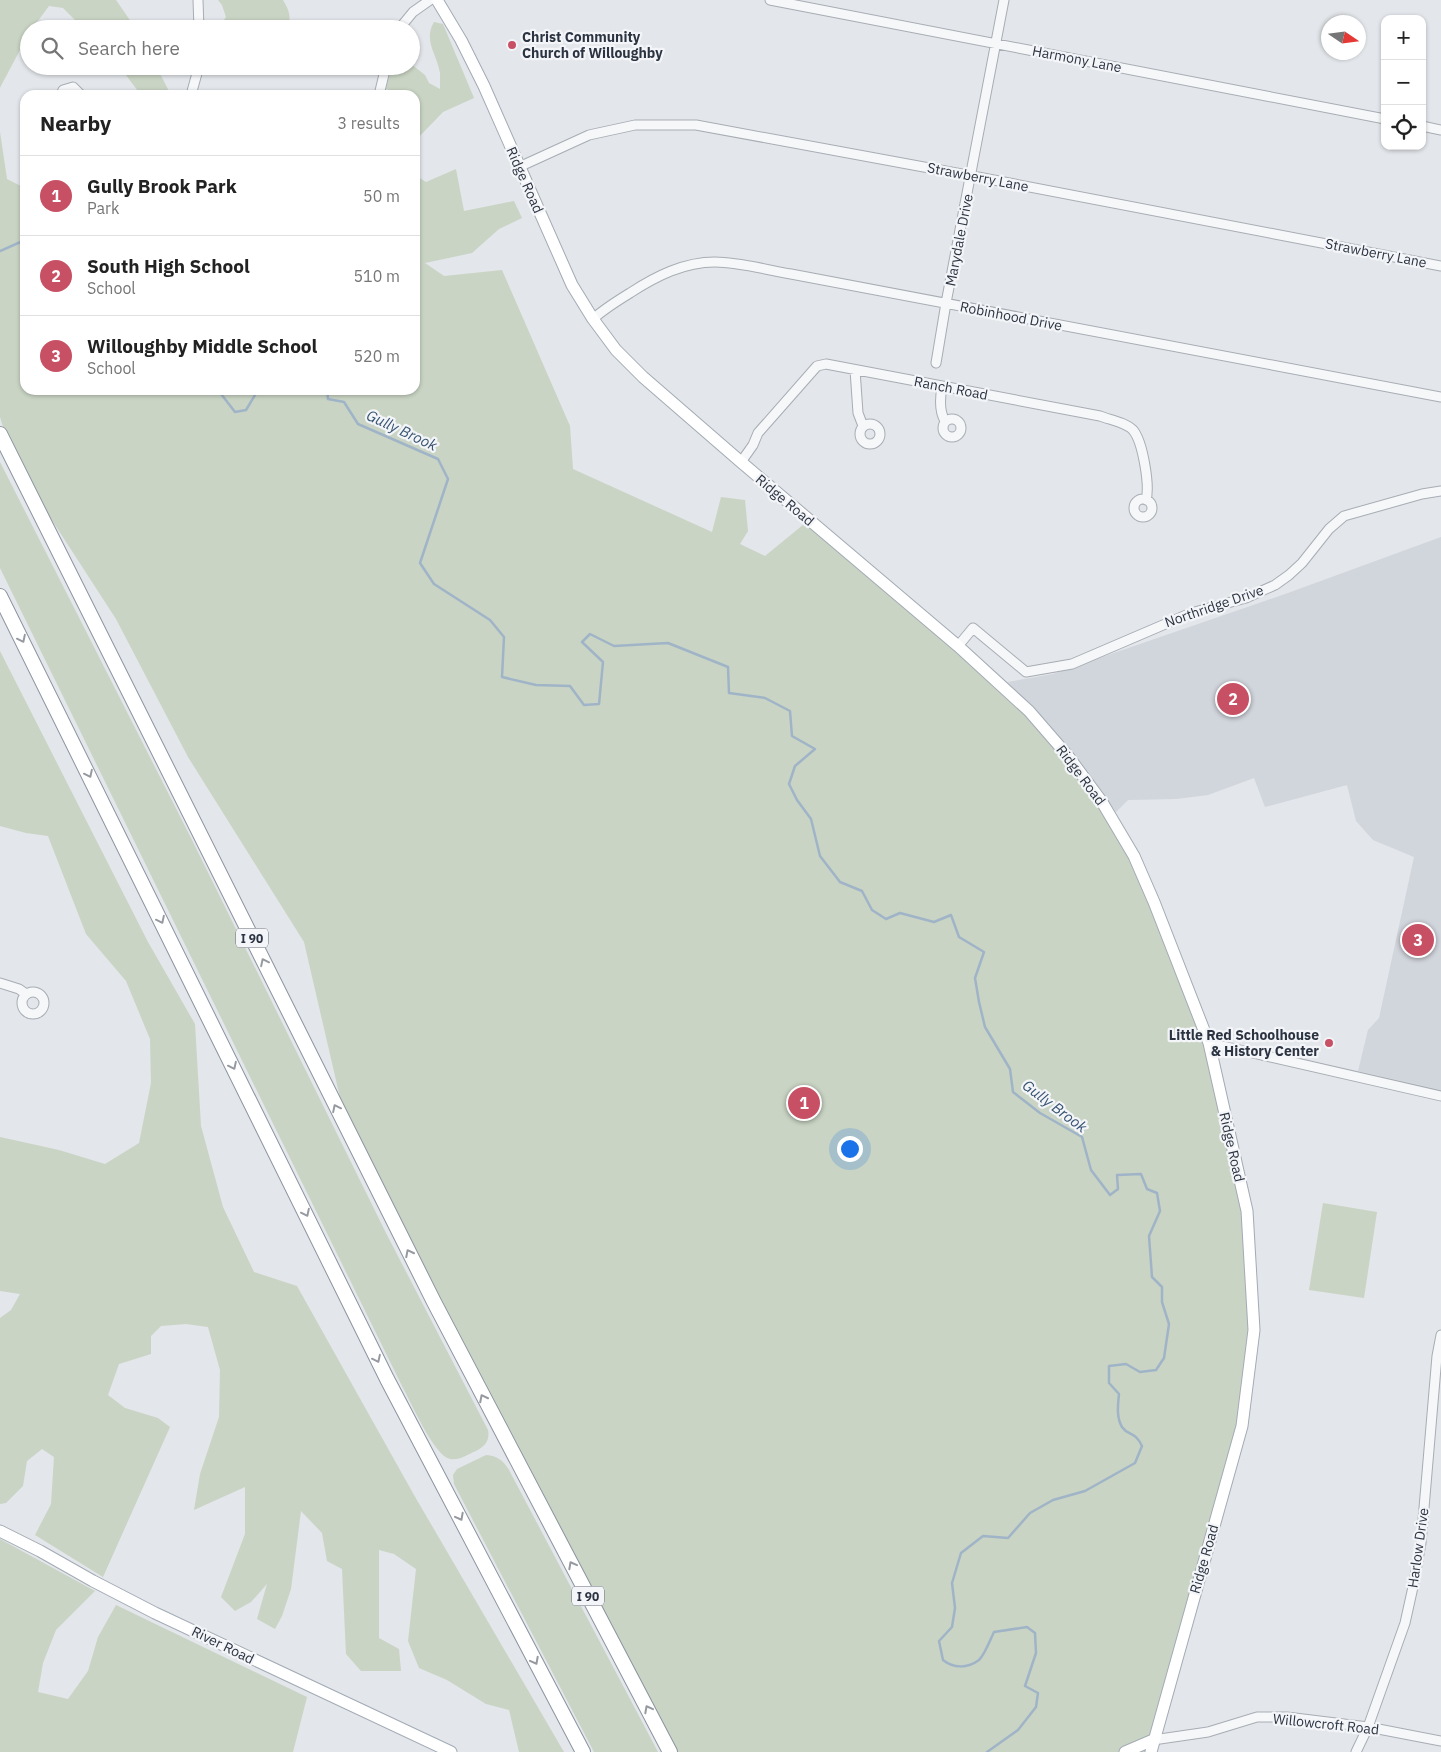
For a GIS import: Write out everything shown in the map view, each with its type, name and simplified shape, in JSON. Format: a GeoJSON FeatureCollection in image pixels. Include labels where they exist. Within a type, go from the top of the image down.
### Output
{"type":"FeatureCollection","features":[{"type":"Feature","properties":{"kind":"highway","name":"I 90"},"geometry":{"type":"LineString","coordinates":[[0,434],[434,1302],[670,1752]]}},
{"type":"Feature","properties":{"kind":"highway"},"geometry":{"type":"LineString","coordinates":[[0,596],[387,1379],[583,1752]]}},
{"type":"Feature","properties":{"kind":"main road","name":"Ridge Road"},"geometry":{"type":"LineString","coordinates":[[437,0],[461,40],[484,86],[572,285],[593,320],[616,350],[643,377],[958,646],[1029,710],[1068,756],[1102,802],[1134,856],[1154,902],[1209,1043],[1247,1211],[1254,1330],[1242,1426],[1151,1752]]}},
{"type":"Feature","properties":{"kind":"main road","name":"River Road"},"geometry":{"type":"LineString","coordinates":[[0,1531],[155,1613],[451,1752]]}},
{"type":"Feature","properties":{"kind":"main road"},"geometry":{"type":"LineString","coordinates":[[1125,1752],[1153,1740]]}},
{"type":"Feature","properties":{"kind":"street"},"geometry":{"type":"LineString","coordinates":[[198,0],[199,20]]}},
{"type":"Feature","properties":{"kind":"street"},"geometry":{"type":"LineString","coordinates":[[406,20],[413,12],[430,0]]}},
{"type":"Feature","properties":{"kind":"street","name":"Harmony Lane"},"geometry":{"type":"LineString","coordinates":[[770,0],[1381,118]]}},
{"type":"Feature","properties":{"kind":"street","name":"Marydale Drive"},"geometry":{"type":"LineString","coordinates":[[936,363],[1004,0]]}},
{"type":"Feature","properties":{"kind":"street"},"geometry":{"type":"LineString","coordinates":[[192,90],[197,75]]}},
{"type":"Feature","properties":{"kind":"street"},"geometry":{"type":"LineString","coordinates":[[380,90],[384,75]]}},
{"type":"Feature","properties":{"kind":"street"},"geometry":{"type":"LineString","coordinates":[[63,90],[73,87],[76,90]]}},
{"type":"Feature","properties":{"kind":"street","name":"Strawberry Lane"},"geometry":{"type":"LineString","coordinates":[[519,167],[598,133],[635,125],[696,125],[972,175],[1441,266]]}},
{"type":"Feature","properties":{"kind":"street"},"geometry":{"type":"LineString","coordinates":[[1426,127],[1441,130]]}},
{"type":"Feature","properties":{"kind":"street","name":"Robinhood Drive"},"geometry":{"type":"LineString","coordinates":[[593,320],[599,313],[669,271],[690,264],[716,262],[791,274],[1441,397]]}},
{"type":"Feature","properties":{"kind":"street","name":"Ranch Road"},"geometry":{"type":"LineString","coordinates":[[741,462],[754,445],[758,433],[817,366],[826,364],[1100,416],[1124,424],[1133,431],[1140,444],[1147,479],[1148,494],[1146,500]]}},
{"type":"Feature","properties":{"kind":"street"},"geometry":{"type":"LineString","coordinates":[[855,370],[858,413],[863,426]]}},
{"type":"Feature","properties":{"kind":"street"},"geometry":{"type":"LineString","coordinates":[[942,387],[940,406],[945,421]]}},
{"type":"Feature","properties":{"kind":"street","name":"Northridge Drive"},"geometry":{"type":"LineString","coordinates":[[958,646],[973,628],[1026,672],[1072,664],[1191,612],[1246,598],[1275,585],[1302,563],[1329,529],[1344,516],[1422,494],[1441,491]]}},
{"type":"Feature","properties":{"kind":"street"},"geometry":{"type":"LineString","coordinates":[[0,983],[19,989],[26,994]]}},
{"type":"Feature","properties":{"kind":"street"},"geometry":{"type":"LineString","coordinates":[[1209,1043],[1441,1096]]}},
{"type":"Feature","properties":{"kind":"street","name":"Harlow Drive"},"geometry":{"type":"LineString","coordinates":[[1356,1752],[1368,1727],[1404,1624],[1415,1578],[1421,1543],[1437,1356],[1441,1335]]}},
{"type":"Feature","properties":{"kind":"street","name":"Willowcroft Road"},"geometry":{"type":"LineString","coordinates":[[1153,1740],[1208,1732],[1257,1717],[1287,1717],[1368,1727],[1441,1741]]}},
{"type":"Feature","properties":{"kind":"shaded area"},"geometry":{"type":"Polygon","coordinates":[[[1441,537],[1441,1090],[1358,1071],[1368,1030],[1379,1018],[1414,857],[1373,840],[1356,821],[1347,785],[1265,807],[1254,778],[1208,795],[1176,799],[1128,800],[1116,812],[1078,761],[1008,682],[1053,674],[1288,593],[1441,537]]]}},
{"type":"Feature","properties":{"kind":"green space"},"geometry":{"type":"Polygon","coordinates":[[[0,0],[116,0],[130,20],[75,20],[63,8],[49,6],[39,20],[20,20],[20,50],[0,88],[0,0]]]}},
{"type":"Feature","properties":{"kind":"green space"},"geometry":{"type":"Polygon","coordinates":[[[218,0],[283,0],[287,7],[289,20],[224,20],[226,17],[218,0]]]}},
{"type":"Feature","properties":{"kind":"green space"},"geometry":{"type":"Polygon","coordinates":[[[434,22],[443,24],[474,98],[443,112],[420,136],[420,90],[386,89],[389,75],[420,75],[420,71],[425,75],[429,83],[440,89],[440,73],[430,41],[434,22]]]}},
{"type":"Feature","properties":{"kind":"green space"},"geometry":{"type":"Polygon","coordinates":[[[126,75],[161,75],[168,90],[137,90],[126,75]]]}},
{"type":"Feature","properties":{"kind":"green space"},"geometry":{"type":"Polygon","coordinates":[[[0,132],[7,179],[20,186],[20,395],[420,395],[420,178],[426,182],[456,169],[464,211],[514,201],[522,218],[499,229],[472,253],[425,263],[444,276],[502,270],[570,426],[573,469],[712,532],[721,497],[745,500],[748,531],[740,544],[765,556],[809,520],[1045,728],[1134,856],[1209,1043],[1247,1211],[1254,1330],[1242,1425],[1151,1752],[670,1752],[348,1132],[304,942],[188,757],[116,619],[13,460],[0,417],[0,132]]]}},
{"type":"Feature","properties":{"kind":"green space"},"geometry":{"type":"Polygon","coordinates":[[[0,462],[191,838],[386,1233],[488,1430],[486,1443],[476,1451],[460,1458],[450,1459],[437,1449],[423,1427],[0,568],[0,462]]]}},
{"type":"Feature","properties":{"kind":"green space"},"geometry":{"type":"Polygon","coordinates":[[[0,651],[148,942],[195,1024],[201,1126],[223,1207],[254,1272],[297,1286],[414,1495],[564,1752],[519,1752],[509,1710],[486,1704],[447,1680],[419,1668],[408,1641],[416,1569],[394,1554],[379,1550],[379,1638],[399,1649],[401,1671],[361,1671],[346,1654],[342,1569],[327,1561],[322,1533],[301,1511],[291,1589],[282,1616],[275,1629],[257,1619],[267,1584],[251,1602],[235,1611],[221,1597],[245,1534],[245,1487],[194,1510],[200,1474],[219,1417],[220,1370],[208,1327],[186,1324],[161,1326],[151,1336],[151,1354],[119,1364],[108,1395],[125,1408],[158,1418],[170,1427],[103,1577],[35,1535],[51,1504],[54,1457],[42,1449],[27,1461],[23,1486],[6,1503],[0,1504],[0,1318],[11,1310],[20,1294],[0,1291],[0,1137],[59,1150],[105,1164],[139,1143],[151,1083],[150,1039],[126,981],[86,934],[48,836],[26,833],[0,826],[0,651]]]}},
{"type":"Feature","properties":{"kind":"green space"},"geometry":{"type":"Polygon","coordinates":[[[1323,1203],[1377,1212],[1364,1298],[1309,1290],[1323,1203]]]}},
{"type":"Feature","properties":{"kind":"green space"},"geometry":{"type":"Polygon","coordinates":[[[486,1455],[499,1459],[509,1470],[658,1752],[594,1752],[454,1484],[453,1475],[457,1469],[486,1455]]]}},
{"type":"Feature","properties":{"kind":"green space"},"geometry":{"type":"Polygon","coordinates":[[[0,1539],[95,1591],[56,1630],[43,1663],[38,1692],[68,1699],[88,1671],[98,1637],[116,1605],[307,1697],[293,1752],[0,1752],[0,1539]]]}},
{"type":"Feature","properties":{"kind":"waterway","name":"Gully Brook"},"geometry":{"type":"LineString","coordinates":[[0,251],[20,242]]}},
{"type":"Feature","properties":{"kind":"waterway","name":"Gully Brook"},"geometry":{"type":"LineString","coordinates":[[222,395],[235,412],[246,410],[255,395]]}},
{"type":"Feature","properties":{"kind":"waterway","name":"Gully Brook"},"geometry":{"type":"LineString","coordinates":[[328,395],[328,399],[344,402],[358,424],[438,459],[448,479],[420,563],[434,584],[490,620],[504,637],[502,677],[536,685],[570,686],[584,705],[599,704],[603,662],[582,642],[590,634],[614,646],[668,643],[728,667],[729,693],[765,698],[790,711],[792,736],[815,749],[795,766],[789,784],[797,800],[811,819],[820,856],[840,882],[862,891],[872,910],[886,919],[900,913],[934,922],[951,915],[959,937],[984,952],[975,978],[979,1002],[985,1027],[1010,1069],[1013,1092],[1040,1113],[1082,1137],[1091,1170],[1110,1195],[1118,1189],[1117,1175],[1141,1174],[1147,1189],[1157,1193],[1160,1211],[1149,1236],[1152,1277],[1162,1287],[1162,1302],[1169,1324],[1164,1358],[1156,1370],[1140,1372],[1126,1364],[1109,1366],[1109,1383],[1119,1394],[1118,1410],[1120,1423],[1124,1430],[1137,1438],[1142,1446],[1135,1463],[1085,1491],[1053,1500],[1030,1513],[1008,1538],[983,1536],[961,1553],[952,1583],[955,1608],[952,1627],[939,1641],[943,1660],[956,1666],[974,1663],[983,1654],[994,1632],[1027,1627],[1035,1633],[1036,1653],[1025,1686],[1038,1693],[1036,1707],[1018,1730],[987,1752]]}},
{"type":"Feature","properties":{"kind":"place","name":"Christ Community Church of Willoughby"},"geometry":{"type":"Point","coordinates":[512,45]}},
{"type":"Feature","properties":{"kind":"place","name":"South High School"},"geometry":{"type":"Point","coordinates":[1233,699]}},
{"type":"Feature","properties":{"kind":"place","name":"Willoughby Middle School"},"geometry":{"type":"Point","coordinates":[1418,940]}},
{"type":"Feature","properties":{"kind":"place","name":"Little Red Schoolhouse & History Center"},"geometry":{"type":"Point","coordinates":[1329,1043]}},
{"type":"Feature","properties":{"kind":"place","name":"Gully Brook Park"},"geometry":{"type":"Point","coordinates":[804,1103]}}]}
